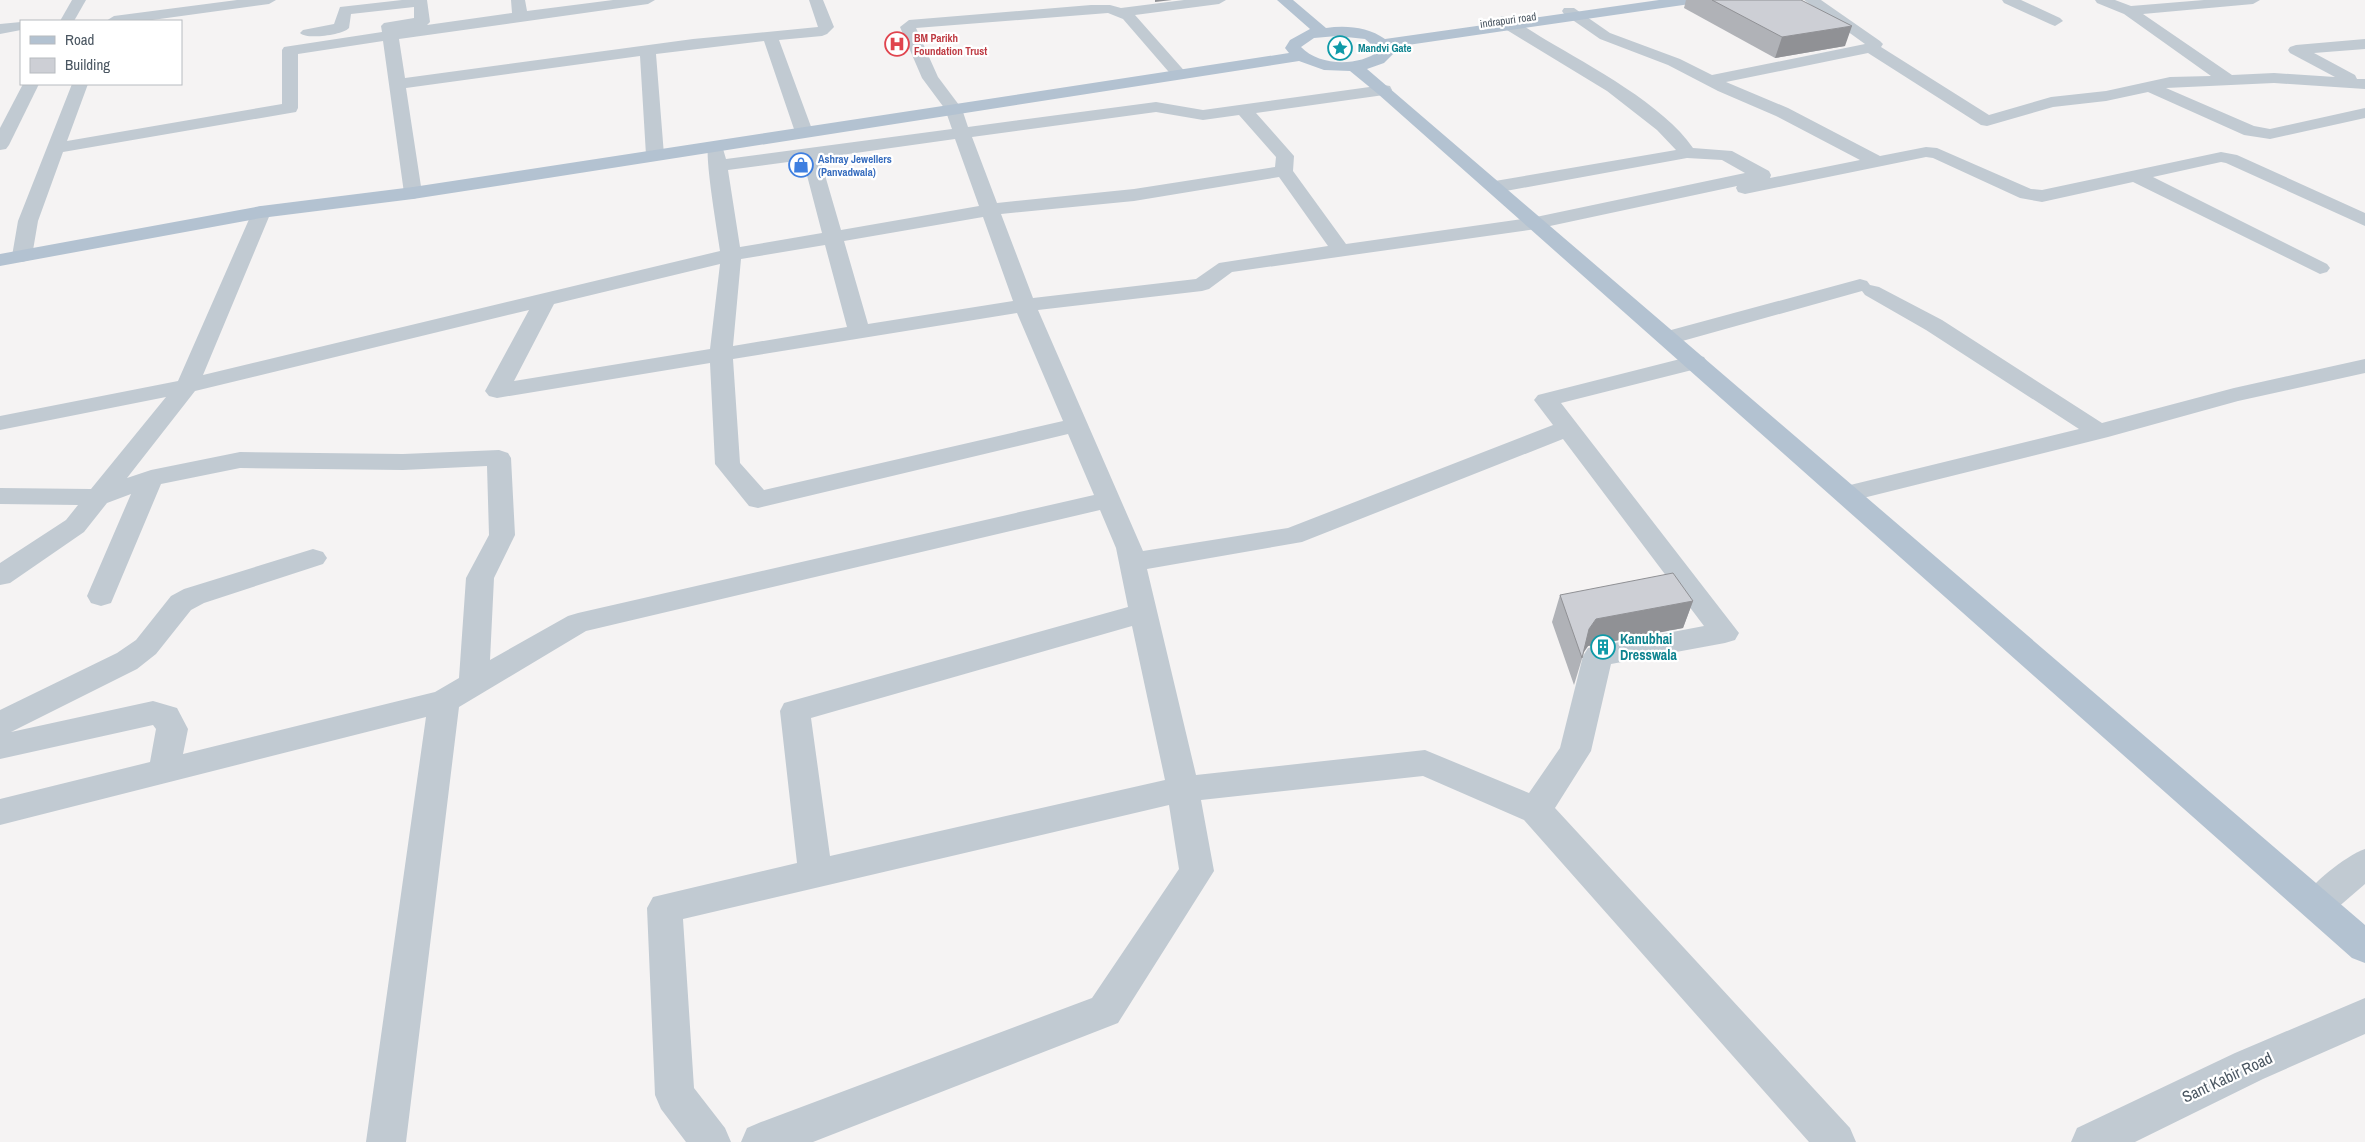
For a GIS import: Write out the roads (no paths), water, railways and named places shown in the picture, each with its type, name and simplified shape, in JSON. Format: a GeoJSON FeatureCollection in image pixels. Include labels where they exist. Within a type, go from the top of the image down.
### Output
{"type":"FeatureCollection","features":[{"type":"Feature","properties":{"kind":"main road"},"geometry":{"type":"LineString","coordinates":[[1284,0],[1322,32]]}},
{"type":"Feature","properties":{"kind":"main road"},"geometry":{"type":"LineString","coordinates":[[1574,14],[1640,0]]}},
{"type":"Feature","properties":{"kind":"main road"},"geometry":{"type":"LineString","coordinates":[[1379,41],[1690,0]]}},
{"type":"Feature","properties":{"kind":"main road"},"geometry":{"type":"LineString","coordinates":[[1322,32],[1351,32],[1379,41],[1387,48],[1383,58],[1376,62],[1353,66],[1327,66],[1314,63],[1297,54],[1293,48],[1295,43],[1310,34],[1322,32]]}},
{"type":"Feature","properties":{"kind":"main road"},"geometry":{"type":"LineString","coordinates":[[0,260],[261,212],[413,193],[804,132],[957,121],[1180,75],[1302,56]]}},
{"type":"Feature","properties":{"kind":"main road"},"geometry":{"type":"LineString","coordinates":[[1353,66],[1384,90],[2365,947]]}},
{"type":"Feature","properties":{"kind":"street"},"geometry":{"type":"LineString","coordinates":[[68,20],[79,0]]}},
{"type":"Feature","properties":{"kind":"street"},"geometry":{"type":"LineString","coordinates":[[113,14],[269,0]]}},
{"type":"Feature","properties":{"kind":"street"},"geometry":{"type":"LineString","coordinates":[[518,0],[520,16]]}},
{"type":"Feature","properties":{"kind":"street"},"geometry":{"type":"LineString","coordinates":[[290,50],[520,16],[648,0]]}},
{"type":"Feature","properties":{"kind":"street"},"geometry":{"type":"LineString","coordinates":[[398,84],[648,50],[822,31],[826,27],[816,0]]}},
{"type":"Feature","properties":{"kind":"street"},"geometry":{"type":"LineString","coordinates":[[760,1142],[1105,1011],[1197,870],[1183,789],[1129,548],[1025,305],[957,121],[930,78],[908,27],[914,23],[1022,7],[1111,7],[1219,0]]}},
{"type":"Feature","properties":{"kind":"street"},"geometry":{"type":"LineString","coordinates":[[1710,80],[1870,48],[1875,44],[1811,0]]}},
{"type":"Feature","properties":{"kind":"street"},"geometry":{"type":"LineString","coordinates":[[2009,0],[2055,21]]}},
{"type":"Feature","properties":{"kind":"street"},"geometry":{"type":"LineString","coordinates":[[2102,0],[2129,11],[2227,80]]}},
{"type":"Feature","properties":{"kind":"street"},"geometry":{"type":"LineString","coordinates":[[2129,11],[2253,0]]}},
{"type":"Feature","properties":{"kind":"street"},"geometry":{"type":"LineString","coordinates":[[328,12],[364,10],[415,1],[422,22],[390,26],[413,193]]}},
{"type":"Feature","properties":{"kind":"street"},"geometry":{"type":"LineString","coordinates":[[1111,7],[1128,16],[1180,75]]}},
{"type":"Feature","properties":{"kind":"street"},"geometry":{"type":"LineString","coordinates":[[56,148],[290,108],[290,50],[293,35],[341,28],[345,10]]}},
{"type":"Feature","properties":{"kind":"street"},"geometry":{"type":"LineString","coordinates":[[1574,14],[1605,36],[1674,62],[1782,112],[1879,162]]}},
{"type":"Feature","properties":{"kind":"street"},"geometry":{"type":"LineString","coordinates":[[1508,24],[1570,60],[1629,99],[1679,139],[1687,153]]}},
{"type":"Feature","properties":{"kind":"street"},"geometry":{"type":"LineString","coordinates":[[0,29],[20,26]]}},
{"type":"Feature","properties":{"kind":"street"},"geometry":{"type":"LineString","coordinates":[[770,36],[804,132]]}},
{"type":"Feature","properties":{"kind":"street"},"geometry":{"type":"LineString","coordinates":[[2362,83],[2296,50],[2365,44]]}},
{"type":"Feature","properties":{"kind":"street"},"geometry":{"type":"LineString","coordinates":[[1870,48],[1987,121],[2051,102],[2106,96],[2148,86],[2187,81],[2274,78],[2362,83]]}},
{"type":"Feature","properties":{"kind":"street"},"geometry":{"type":"LineString","coordinates":[[1570,60],[1640,49]]}},
{"type":"Feature","properties":{"kind":"street"},"geometry":{"type":"LineString","coordinates":[[648,50],[655,155]]}},
{"type":"Feature","properties":{"kind":"street"},"geometry":{"type":"LineString","coordinates":[[0,145],[30,85]]}},
{"type":"Feature","properties":{"kind":"street"},"geometry":{"type":"LineString","coordinates":[[22,256],[28,221],[80,85]]}},
{"type":"Feature","properties":{"kind":"street"},"geometry":{"type":"LineString","coordinates":[[2148,86],[2250,131],[2270,134],[2365,112]]}},
{"type":"Feature","properties":{"kind":"street"},"geometry":{"type":"LineString","coordinates":[[717,166],[810,153],[957,121],[1156,107],[1203,115],[1384,90]]}},
{"type":"Feature","properties":{"kind":"street"},"geometry":{"type":"LineString","coordinates":[[1243,110],[1285,156],[1284,171],[1341,251]]}},
{"type":"Feature","properties":{"kind":"street"},"geometry":{"type":"LineString","coordinates":[[715,146],[731,255],[721,355],[728,464],[758,500],[1076,425]]}},
{"type":"Feature","properties":{"kind":"street"},"geometry":{"type":"LineString","coordinates":[[546,299],[497,391],[1025,305],[1202,285],[1226,267],[1539,226],[1926,152],[1938,153],[2027,194],[2042,196],[2221,157],[2232,159],[2365,220]]}},
{"type":"Feature","properties":{"kind":"street"},"geometry":{"type":"LineString","coordinates":[[810,153],[859,332]]}},
{"type":"Feature","properties":{"kind":"street"},"geometry":{"type":"LineString","coordinates":[[1495,187],[1687,153],[1726,155],[1762,175],[1539,226]]}},
{"type":"Feature","properties":{"kind":"street"},"geometry":{"type":"LineString","coordinates":[[0,423],[187,386],[731,255],[990,210],[1134,194],[1284,171]]}},
{"type":"Feature","properties":{"kind":"street"},"geometry":{"type":"LineString","coordinates":[[2136,176],[2320,268]]}},
{"type":"Feature","properties":{"kind":"street"},"geometry":{"type":"LineString","coordinates":[[0,576],[75,526],[187,386],[261,212]]}},
{"type":"Feature","properties":{"kind":"street"},"geometry":{"type":"LineString","coordinates":[[1668,338],[1866,288],[1934,325],[2099,432]]}},
{"type":"Feature","properties":{"kind":"street"},"geometry":{"type":"LineString","coordinates":[[1536,810],[1575,751],[1598,656],[1725,633],[1546,400],[1696,362]]}},
{"type":"Feature","properties":{"kind":"street"},"geometry":{"type":"LineString","coordinates":[[1847,494],[2099,432],[2234,395],[2365,366]]}},
{"type":"Feature","properties":{"kind":"street"},"geometry":{"type":"LineString","coordinates":[[1132,562],[1293,536],[1568,428]]}},
{"type":"Feature","properties":{"kind":"street"},"geometry":{"type":"LineString","coordinates":[[0,496],[99,497],[151,478],[240,460],[403,462],[499,458],[502,535],[480,578],[474,684]]}},
{"type":"Feature","properties":{"kind":"street"},"geometry":{"type":"LineString","coordinates":[[101,596],[151,478]]}},
{"type":"Feature","properties":{"kind":"street"},"geometry":{"type":"LineString","coordinates":[[0,812],[444,701],[578,623],[1109,500]]}},
{"type":"Feature","properties":{"kind":"street"},"geometry":{"type":"LineString","coordinates":[[0,724],[127,661],[146,647],[181,603],[194,596],[313,558]]}},
{"type":"Feature","properties":{"kind":"street"},"geometry":{"type":"LineString","coordinates":[[815,874],[794,711],[1144,613]]}},
{"type":"Feature","properties":{"kind":"street"},"geometry":{"type":"LineString","coordinates":[[386,1142],[444,701]]}},
{"type":"Feature","properties":{"kind":"street"},"geometry":{"type":"LineString","coordinates":[[0,747],[153,713],[166,716],[172,729],[164,771]]}},
{"type":"Feature","properties":{"kind":"street"},"geometry":{"type":"LineString","coordinates":[[711,1142],[675,1095],[665,908],[1183,789],[1425,763],[1536,810],[1836,1142]]}},
{"type":"Feature","properties":{"kind":"street"},"geometry":{"type":"LineString","coordinates":[[2316,904],[2365,863]]}},
{"type":"Feature","properties":{"kind":"street","name":"Sant Kabir Road"},"geometry":{"type":"LineString","coordinates":[[2091,1142],[2249,1066],[2365,1016]]}},
{"type":"Feature","properties":{"kind":"place","name":"BM Parikh Foundation Trust"},"geometry":{"type":"Point","coordinates":[897,44]}},
{"type":"Feature","properties":{"kind":"place","name":"Mandvi Gate"},"geometry":{"type":"Point","coordinates":[1340,48]}},
{"type":"Feature","properties":{"kind":"place","name":"Ashray Jewellers (Panvadwala)"},"geometry":{"type":"Point","coordinates":[801,165]}},
{"type":"Feature","properties":{"kind":"place","name":"Kanubhai Dresswala"},"geometry":{"type":"Point","coordinates":[1603,647]}}]}
